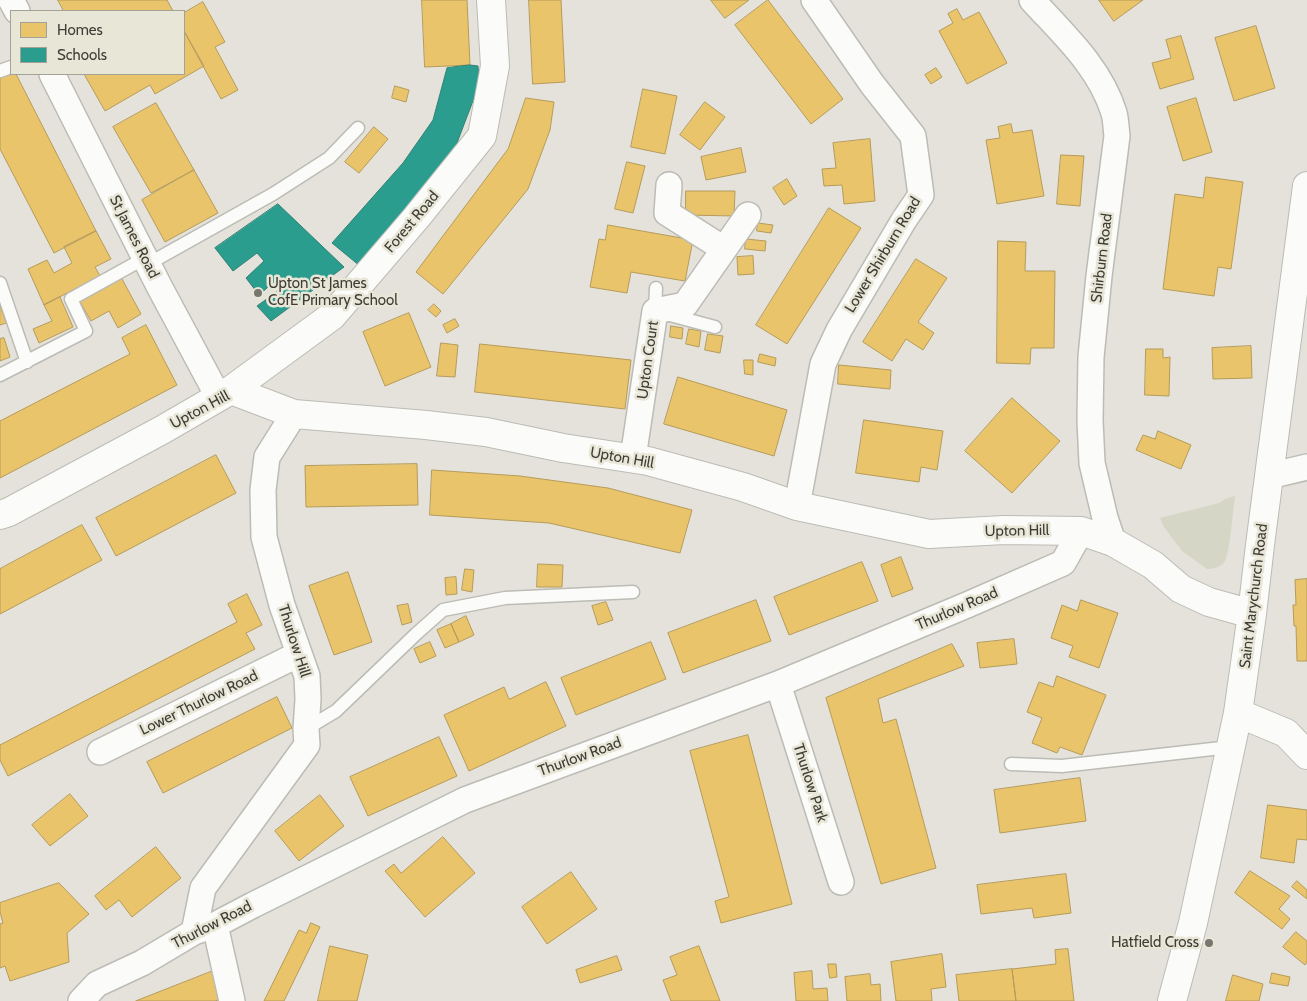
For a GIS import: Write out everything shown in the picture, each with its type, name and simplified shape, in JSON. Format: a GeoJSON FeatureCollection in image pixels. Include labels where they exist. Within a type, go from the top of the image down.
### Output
{"type":"FeatureCollection","features":[{"type":"Feature","properties":{"kind":"street","name":"Forest Road"},"geometry":{"type":"LineString","coordinates":[[225,394],[332,316],[416,218],[482,136],[494,66],[491,0]]}},
{"type":"Feature","properties":{"kind":"street","name":"Lower Shirburn Road"},"geometry":{"type":"LineString","coordinates":[[797,506],[823,364],[839,330],[904,220],[921,195],[913,136],[872,84],[814,0]]}},
{"type":"Feature","properties":{"kind":"street","name":"Shirburn Road"},"geometry":{"type":"LineString","coordinates":[[1032,0],[1090,66],[1104,88],[1114,114],[1117,136],[1098,285],[1092,357],[1090,420],[1092,463],[1105,518],[1113,542]]}},
{"type":"Feature","properties":{"kind":"street","name":"St James Road"},"geometry":{"type":"LineString","coordinates":[[53,75],[147,261],[225,394]]}},
{"type":"Feature","properties":{"kind":"street"},"geometry":{"type":"LineString","coordinates":[[669,185],[666,213],[724,249]]}},
{"type":"Feature","properties":{"kind":"street","name":"Saint Marychurch Road"},"geometry":{"type":"LineString","coordinates":[[1172,1001],[1193,923],[1238,713],[1305,216],[1307,186]]}},
{"type":"Feature","properties":{"kind":"street","name":"Upton Court"},"geometry":{"type":"LineString","coordinates":[[633,458],[655,300],[685,305],[748,215]]}},
{"type":"Feature","properties":{"kind":"street","name":"Upton Hill"},"geometry":{"type":"LineString","coordinates":[[0,515],[18,508],[225,394],[294,414],[486,432],[563,448],[633,458],[743,487],[797,506],[928,534],[1004,530],[1081,531],[1113,542],[1153,565],[1180,589],[1209,602],[1252,614]]}},
{"type":"Feature","properties":{"kind":"street","name":"Thurlow Hill"},"geometry":{"type":"LineString","coordinates":[[204,929],[202,888],[307,745],[307,676],[282,605],[264,537],[263,490],[267,457],[294,414]]}},
{"type":"Feature","properties":{"kind":"street"},"geometry":{"type":"LineString","coordinates":[[1269,476],[1307,467]]}},
{"type":"Feature","properties":{"kind":"street","name":"Thurlow Road"},"geometry":{"type":"LineString","coordinates":[[81,1001],[97,984],[465,800],[778,684],[1063,563],[1081,531]]}},
{"type":"Feature","properties":{"kind":"street","name":"Lower Thurlow Road"},"geometry":{"type":"LineString","coordinates":[[100,752],[299,654]]}},
{"type":"Feature","properties":{"kind":"street","name":"Thurlow Park"},"geometry":{"type":"LineString","coordinates":[[778,684],[841,882]]}},
{"type":"Feature","properties":{"kind":"street"},"geometry":{"type":"LineString","coordinates":[[1238,713],[1286,733],[1307,755]]}},
{"type":"Feature","properties":{"kind":"street"},"geometry":{"type":"LineString","coordinates":[[204,929],[232,1001]]}},
{"type":"Feature","properties":{"kind":"lane"},"geometry":{"type":"LineString","coordinates":[[0,375],[86,331],[71,299],[273,194],[329,158],[358,128]]}},
{"type":"Feature","properties":{"kind":"lane"},"geometry":{"type":"LineString","coordinates":[[0,283],[27,362]]}},
{"type":"Feature","properties":{"kind":"lane"},"geometry":{"type":"LineString","coordinates":[[655,300],[715,328]]}},
{"type":"Feature","properties":{"kind":"lane"},"geometry":{"type":"LineString","coordinates":[[306,729],[336,711],[443,610],[505,598],[634,592]]}},
{"type":"Feature","properties":{"kind":"lane"},"geometry":{"type":"LineString","coordinates":[[1011,764],[1062,766],[1230,747]]}},
{"type":"Feature","properties":{"kind":"green space"},"geometry":{"type":"Polygon","coordinates":[[[1235,496],[1227,556],[1221,565],[1207,569],[1182,551],[1164,527],[1160,518],[1219,503],[1235,496]]]}},
{"type":"Feature","properties":{"kind":"building: Homes"},"geometry":{"type":"Polygon","coordinates":[[[58,0],[167,0],[172,10],[63,10],[58,0]]]}},
{"type":"Feature","properties":{"kind":"building: Homes"},"geometry":{"type":"Polygon","coordinates":[[[422,0],[467,0],[470,65],[425,67],[422,0]]]}},
{"type":"Feature","properties":{"kind":"building: Homes"},"geometry":{"type":"Polygon","coordinates":[[[529,0],[561,0],[565,82],[533,84],[529,0]]]}},
{"type":"Feature","properties":{"kind":"building: Homes"},"geometry":{"type":"Polygon","coordinates":[[[711,0],[749,0],[725,18],[711,0]]]}},
{"type":"Feature","properties":{"kind":"building: Homes"},"geometry":{"type":"Polygon","coordinates":[[[768,0],[843,99],[811,124],[735,25],[768,0]]]}},
{"type":"Feature","properties":{"kind":"building: Homes"},"geometry":{"type":"Polygon","coordinates":[[[1099,0],[1143,0],[1114,21],[1099,0]]]}},
{"type":"Feature","properties":{"kind":"building: Homes"},"geometry":{"type":"Polygon","coordinates":[[[203,2],[225,42],[215,47],[238,90],[221,99],[185,33],[185,12],[203,2]]]}},
{"type":"Feature","properties":{"kind":"building: Homes"},"geometry":{"type":"Polygon","coordinates":[[[957,9],[963,20],[979,12],[1007,63],[967,84],[939,31],[953,23],[948,14],[957,9]]]}},
{"type":"Feature","properties":{"kind":"building: Homes"},"geometry":{"type":"Polygon","coordinates":[[[1256,26],[1275,88],[1234,101],[1215,38],[1256,26]]]}},
{"type":"Feature","properties":{"kind":"building: Homes"},"geometry":{"type":"Polygon","coordinates":[[[185,33],[204,66],[155,94],[150,85],[105,111],[85,75],[185,75],[185,33]]]}},
{"type":"Feature","properties":{"kind":"building: Homes"},"geometry":{"type":"Polygon","coordinates":[[[1181,36],[1194,79],[1160,89],[1152,63],[1171,58],[1166,40],[1181,36]]]}},
{"type":"Feature","properties":{"kind":"building: Homes"},"geometry":{"type":"Polygon","coordinates":[[[936,68],[942,77],[931,84],[925,75],[936,68]]]}},
{"type":"Feature","properties":{"kind":"building: Homes"},"geometry":{"type":"Polygon","coordinates":[[[10,73],[10,75],[17,75],[96,231],[54,253],[0,149],[0,78],[10,73]]]}},
{"type":"Feature","properties":{"kind":"building: Homes"},"geometry":{"type":"Polygon","coordinates":[[[395,86],[409,90],[406,102],[392,98],[395,86]]]}},
{"type":"Feature","properties":{"kind":"building: Homes"},"geometry":{"type":"Polygon","coordinates":[[[643,89],[677,96],[665,154],[631,147],[643,89]]]}},
{"type":"Feature","properties":{"kind":"building: Homes"},"geometry":{"type":"Polygon","coordinates":[[[526,98],[554,102],[550,130],[528,189],[443,294],[416,272],[508,149],[526,98]]]}},
{"type":"Feature","properties":{"kind":"building: Homes"},"geometry":{"type":"Polygon","coordinates":[[[1196,98],[1212,152],[1183,161],[1167,107],[1196,98]]]}},
{"type":"Feature","properties":{"kind":"building: Homes"},"geometry":{"type":"Polygon","coordinates":[[[705,102],[725,117],[700,150],[680,135],[705,102]]]}},
{"type":"Feature","properties":{"kind":"building: Homes"},"geometry":{"type":"Polygon","coordinates":[[[156,103],[194,170],[151,193],[113,127],[156,103]]]}},
{"type":"Feature","properties":{"kind":"building: Homes"},"geometry":{"type":"Polygon","coordinates":[[[1011,124],[1013,133],[1032,130],[1044,196],[997,204],[986,140],[1000,138],[998,127],[1011,124]]]}},
{"type":"Feature","properties":{"kind":"building: Homes"},"geometry":{"type":"Polygon","coordinates":[[[374,127],[388,139],[359,173],[345,162],[374,127]]]}},
{"type":"Feature","properties":{"kind":"building: Homes"},"geometry":{"type":"Polygon","coordinates":[[[870,139],[875,201],[844,204],[842,185],[824,186],[822,169],[836,168],[833,143],[870,139]]]}},
{"type":"Feature","properties":{"kind":"building: Homes"},"geometry":{"type":"Polygon","coordinates":[[[741,148],[746,172],[706,180],[701,157],[741,148]]]}},
{"type":"Feature","properties":{"kind":"building: Homes"},"geometry":{"type":"Polygon","coordinates":[[[1061,155],[1084,156],[1080,206],[1057,204],[1061,155]]]}},
{"type":"Feature","properties":{"kind":"building: Homes"},"geometry":{"type":"Polygon","coordinates":[[[627,162],[645,166],[633,213],[615,209],[627,162]]]}},
{"type":"Feature","properties":{"kind":"building: Homes"},"geometry":{"type":"Polygon","coordinates":[[[194,170],[218,213],[165,242],[142,200],[194,170]]]}},
{"type":"Feature","properties":{"kind":"building: Homes"},"geometry":{"type":"Polygon","coordinates":[[[1206,177],[1243,182],[1231,269],[1218,267],[1214,296],[1163,289],[1175,194],[1203,198],[1206,177]]]}},
{"type":"Feature","properties":{"kind":"building: Homes"},"geometry":{"type":"Polygon","coordinates":[[[787,179],[797,196],[784,205],[773,188],[787,179]]]}},
{"type":"Feature","properties":{"kind":"building: Homes"},"geometry":{"type":"Polygon","coordinates":[[[686,191],[735,191],[734,216],[686,215],[686,191]]]}},
{"type":"Feature","properties":{"kind":"building: Homes"},"geometry":{"type":"Polygon","coordinates":[[[829,208],[861,228],[787,344],[756,325],[829,208]]]}},
{"type":"Feature","properties":{"kind":"building: Homes"},"geometry":{"type":"Polygon","coordinates":[[[758,223],[773,225],[771,233],[757,231],[758,223]]]}},
{"type":"Feature","properties":{"kind":"building: Homes"},"geometry":{"type":"Polygon","coordinates":[[[608,225],[693,240],[685,281],[631,272],[627,293],[590,287],[599,239],[605,240],[608,225]]]}},
{"type":"Feature","properties":{"kind":"building: Homes"},"geometry":{"type":"Polygon","coordinates":[[[96,231],[111,259],[95,267],[100,276],[44,305],[28,269],[47,260],[54,273],[72,263],[64,247],[96,231]]]}},
{"type":"Feature","properties":{"kind":"building: Homes"},"geometry":{"type":"Polygon","coordinates":[[[746,239],[766,241],[765,251],[745,249],[746,239]]]}},
{"type":"Feature","properties":{"kind":"building: Homes"},"geometry":{"type":"Polygon","coordinates":[[[998,241],[1026,242],[1025,271],[1055,271],[1054,348],[1031,348],[1030,364],[997,363],[998,241]]]}},
{"type":"Feature","properties":{"kind":"building: Homes"},"geometry":{"type":"Polygon","coordinates":[[[753,256],[754,274],[738,275],[737,257],[753,256]]]}},
{"type":"Feature","properties":{"kind":"building: Homes"},"geometry":{"type":"Polygon","coordinates":[[[916,259],[947,278],[918,322],[934,333],[923,350],[906,339],[892,361],[863,342],[916,259]]]}},
{"type":"Feature","properties":{"kind":"building: Homes"},"geometry":{"type":"Polygon","coordinates":[[[122,279],[141,314],[118,328],[109,311],[91,321],[80,302],[122,279]]]}},
{"type":"Feature","properties":{"kind":"building: Homes"},"geometry":{"type":"Polygon","coordinates":[[[60,297],[73,327],[39,343],[33,329],[52,321],[44,305],[60,297]]]}},
{"type":"Feature","properties":{"kind":"building: Homes"},"geometry":{"type":"Polygon","coordinates":[[[434,304],[441,311],[436,317],[428,310],[434,304]]]}},
{"type":"Feature","properties":{"kind":"building: Homes"},"geometry":{"type":"Polygon","coordinates":[[[0,305],[6,323],[0,325],[0,305]]]}},
{"type":"Feature","properties":{"kind":"building: Homes"},"geometry":{"type":"Polygon","coordinates":[[[409,313],[431,367],[385,386],[363,332],[409,313]]]}},
{"type":"Feature","properties":{"kind":"building: Homes"},"geometry":{"type":"Polygon","coordinates":[[[455,319],[459,326],[447,333],[443,325],[455,319]]]}},
{"type":"Feature","properties":{"kind":"building: Homes"},"geometry":{"type":"Polygon","coordinates":[[[146,325],[177,385],[0,478],[0,421],[130,354],[122,338],[146,325]]]}},
{"type":"Feature","properties":{"kind":"building: Homes"},"geometry":{"type":"Polygon","coordinates":[[[671,326],[683,328],[682,339],[670,337],[671,326]]]}},
{"type":"Feature","properties":{"kind":"building: Homes"},"geometry":{"type":"Polygon","coordinates":[[[689,329],[701,331],[699,347],[686,344],[689,329]]]}},
{"type":"Feature","properties":{"kind":"building: Homes"},"geometry":{"type":"Polygon","coordinates":[[[708,334],[723,336],[720,353],[705,350],[708,334]]]}},
{"type":"Feature","properties":{"kind":"building: Homes"},"geometry":{"type":"Polygon","coordinates":[[[4,338],[10,357],[0,361],[0,339],[4,338]]]}},
{"type":"Feature","properties":{"kind":"building: Homes"},"geometry":{"type":"Polygon","coordinates":[[[441,343],[458,345],[455,377],[437,376],[441,343]]]}},
{"type":"Feature","properties":{"kind":"building: Homes"},"geometry":{"type":"Polygon","coordinates":[[[480,344],[631,360],[625,409],[475,392],[480,344]]]}},
{"type":"Feature","properties":{"kind":"building: Homes"},"geometry":{"type":"Polygon","coordinates":[[[1251,346],[1252,378],[1213,379],[1212,348],[1251,346]]]}},
{"type":"Feature","properties":{"kind":"building: Homes"},"geometry":{"type":"Polygon","coordinates":[[[1146,349],[1163,349],[1163,358],[1170,357],[1169,396],[1145,395],[1146,349]]]}},
{"type":"Feature","properties":{"kind":"building: Homes"},"geometry":{"type":"Polygon","coordinates":[[[760,354],[776,358],[775,366],[758,362],[760,354]]]}},
{"type":"Feature","properties":{"kind":"building: Homes"},"geometry":{"type":"Polygon","coordinates":[[[744,360],[753,360],[753,375],[745,374],[744,360]]]}},
{"type":"Feature","properties":{"kind":"building: Homes"},"geometry":{"type":"Polygon","coordinates":[[[839,365],[891,370],[890,389],[838,384],[839,365]]]}},
{"type":"Feature","properties":{"kind":"building: Homes"},"geometry":{"type":"Polygon","coordinates":[[[678,377],[787,410],[774,456],[664,424],[678,377]]]}},
{"type":"Feature","properties":{"kind":"building: Homes"},"geometry":{"type":"Polygon","coordinates":[[[1012,398],[1060,441],[1012,493],[965,451],[1012,398]]]}},
{"type":"Feature","properties":{"kind":"building: Homes"},"geometry":{"type":"Polygon","coordinates":[[[864,420],[943,431],[937,470],[921,467],[919,482],[856,473],[864,420]]]}},
{"type":"Feature","properties":{"kind":"building: Homes"},"geometry":{"type":"Polygon","coordinates":[[[1158,431],[1191,445],[1181,469],[1136,450],[1143,435],[1155,439],[1158,431]]]}},
{"type":"Feature","properties":{"kind":"building: Homes"},"geometry":{"type":"Polygon","coordinates":[[[216,455],[236,493],[116,556],[96,518],[216,455]]]}},
{"type":"Feature","properties":{"kind":"building: Homes"},"geometry":{"type":"Polygon","coordinates":[[[417,464],[418,505],[306,507],[305,466],[417,464]]]}},
{"type":"Feature","properties":{"kind":"building: Homes"},"geometry":{"type":"Polygon","coordinates":[[[432,470],[520,476],[608,488],[692,510],[680,553],[549,523],[430,515],[432,470]]]}},
{"type":"Feature","properties":{"kind":"building: Homes"},"geometry":{"type":"Polygon","coordinates":[[[82,525],[102,560],[0,614],[0,569],[82,525]]]}},
{"type":"Feature","properties":{"kind":"building: Homes"},"geometry":{"type":"Polygon","coordinates":[[[901,557],[913,589],[892,597],[881,565],[901,557]]]}},
{"type":"Feature","properties":{"kind":"building: Homes"},"geometry":{"type":"Polygon","coordinates":[[[862,562],[878,601],[789,635],[774,597],[862,562]]]}},
{"type":"Feature","properties":{"kind":"building: Homes"},"geometry":{"type":"Polygon","coordinates":[[[538,564],[563,565],[562,587],[537,587],[538,564]]]}},
{"type":"Feature","properties":{"kind":"building: Homes"},"geometry":{"type":"Polygon","coordinates":[[[465,569],[474,570],[472,592],[462,590],[465,569]]]}},
{"type":"Feature","properties":{"kind":"building: Homes"},"geometry":{"type":"Polygon","coordinates":[[[348,572],[372,642],[334,655],[309,586],[348,572]]]}},
{"type":"Feature","properties":{"kind":"building: Homes"},"geometry":{"type":"Polygon","coordinates":[[[456,577],[457,594],[446,595],[445,578],[456,577]]]}},
{"type":"Feature","properties":{"kind":"building: Homes"},"geometry":{"type":"Polygon","coordinates":[[[1307,579],[1307,661],[1297,661],[1293,605],[1296,605],[1295,580],[1307,579]]]}},
{"type":"Feature","properties":{"kind":"building: Homes"},"geometry":{"type":"Polygon","coordinates":[[[247,594],[262,625],[246,633],[255,649],[8,776],[0,760],[0,745],[237,622],[228,604],[247,594]]]}},
{"type":"Feature","properties":{"kind":"building: Homes"},"geometry":{"type":"Polygon","coordinates":[[[756,600],[771,641],[683,673],[668,633],[756,600]]]}},
{"type":"Feature","properties":{"kind":"building: Homes"},"geometry":{"type":"Polygon","coordinates":[[[1081,600],[1118,613],[1099,668],[1069,657],[1073,646],[1051,638],[1062,605],[1077,611],[1081,600]]]}},
{"type":"Feature","properties":{"kind":"building: Homes"},"geometry":{"type":"Polygon","coordinates":[[[606,602],[613,620],[598,625],[592,606],[606,602]]]}},
{"type":"Feature","properties":{"kind":"building: Homes"},"geometry":{"type":"Polygon","coordinates":[[[408,604],[412,622],[402,625],[397,606],[408,604]]]}},
{"type":"Feature","properties":{"kind":"building: Homes"},"geometry":{"type":"Polygon","coordinates":[[[466,616],[474,635],[459,642],[451,624],[466,616]]]}},
{"type":"Feature","properties":{"kind":"building: Homes"},"geometry":{"type":"Polygon","coordinates":[[[451,624],[459,642],[445,648],[437,630],[451,624]]]}},
{"type":"Feature","properties":{"kind":"building: Homes"},"geometry":{"type":"Polygon","coordinates":[[[1014,639],[1017,664],[980,668],[977,643],[1014,639]]]}},
{"type":"Feature","properties":{"kind":"building: Homes"},"geometry":{"type":"Polygon","coordinates":[[[430,642],[436,656],[420,663],[414,649],[430,642]]]}},
{"type":"Feature","properties":{"kind":"building: Homes"},"geometry":{"type":"Polygon","coordinates":[[[651,642],[666,679],[576,715],[561,678],[651,642]]]}},
{"type":"Feature","properties":{"kind":"building: Homes"},"geometry":{"type":"Polygon","coordinates":[[[952,644],[964,666],[878,699],[883,723],[896,719],[936,868],[881,884],[826,698],[952,644]]]}},
{"type":"Feature","properties":{"kind":"building: Homes"},"geometry":{"type":"Polygon","coordinates":[[[1057,676],[1106,695],[1082,755],[1060,747],[1057,753],[1032,743],[1042,718],[1027,712],[1039,682],[1053,687],[1057,676]]]}},
{"type":"Feature","properties":{"kind":"building: Homes"},"geometry":{"type":"Polygon","coordinates":[[[546,682],[566,726],[469,771],[444,715],[504,687],[509,699],[546,682]]]}},
{"type":"Feature","properties":{"kind":"building: Homes"},"geometry":{"type":"Polygon","coordinates":[[[277,697],[292,728],[163,793],[147,762],[277,697]]]}},
{"type":"Feature","properties":{"kind":"building: Homes"},"geometry":{"type":"Polygon","coordinates":[[[748,735],[792,904],[721,923],[715,901],[729,897],[690,751],[748,735]]]}},
{"type":"Feature","properties":{"kind":"building: Homes"},"geometry":{"type":"Polygon","coordinates":[[[439,737],[457,776],[368,816],[350,777],[439,737]]]}},
{"type":"Feature","properties":{"kind":"building: Homes"},"geometry":{"type":"Polygon","coordinates":[[[1080,778],[1086,821],[1000,833],[994,790],[1080,778]]]}},
{"type":"Feature","properties":{"kind":"building: Homes"},"geometry":{"type":"Polygon","coordinates":[[[70,794],[88,816],[50,846],[32,825],[70,794]]]}},
{"type":"Feature","properties":{"kind":"building: Homes"},"geometry":{"type":"Polygon","coordinates":[[[320,795],[344,826],[299,861],[275,831],[320,795]]]}},
{"type":"Feature","properties":{"kind":"building: Homes"},"geometry":{"type":"Polygon","coordinates":[[[1268,805],[1307,810],[1307,840],[1297,839],[1294,863],[1261,858],[1268,805]]]}},
{"type":"Feature","properties":{"kind":"building: Homes"},"geometry":{"type":"Polygon","coordinates":[[[443,837],[475,873],[425,917],[385,871],[394,864],[401,873],[443,837]]]}},
{"type":"Feature","properties":{"kind":"building: Homes"},"geometry":{"type":"Polygon","coordinates":[[[156,847],[181,878],[132,917],[119,900],[106,910],[95,896],[156,847]]]}},
{"type":"Feature","properties":{"kind":"building: Homes"},"geometry":{"type":"Polygon","coordinates":[[[1250,871],[1290,896],[1279,909],[1290,919],[1282,929],[1235,893],[1250,871]]]}},
{"type":"Feature","properties":{"kind":"building: Homes"},"geometry":{"type":"Polygon","coordinates":[[[571,872],[597,909],[547,944],[522,907],[571,872]]]}},
{"type":"Feature","properties":{"kind":"building: Homes"},"geometry":{"type":"Polygon","coordinates":[[[1066,874],[1071,913],[1034,918],[1032,908],[981,914],[977,885],[1066,874]]]}},
{"type":"Feature","properties":{"kind":"building: Homes"},"geometry":{"type":"Polygon","coordinates":[[[1297,881],[1307,890],[1307,899],[1292,887],[1297,881]]]}},
{"type":"Feature","properties":{"kind":"building: Homes"},"geometry":{"type":"Polygon","coordinates":[[[59,883],[89,914],[67,933],[69,962],[10,981],[5,966],[0,968],[0,924],[3,923],[0,903],[59,883]]]}},
{"type":"Feature","properties":{"kind":"building: Homes"},"geometry":{"type":"Polygon","coordinates":[[[311,923],[320,927],[284,1001],[264,1001],[299,930],[306,933],[311,923]]]}},
{"type":"Feature","properties":{"kind":"building: Homes"},"geometry":{"type":"Polygon","coordinates":[[[1296,932],[1307,941],[1307,962],[1305,965],[1283,947],[1296,932]]]}},
{"type":"Feature","properties":{"kind":"building: Homes"},"geometry":{"type":"Polygon","coordinates":[[[330,946],[368,955],[357,1001],[318,1001],[330,946]]]}},
{"type":"Feature","properties":{"kind":"building: Homes"},"geometry":{"type":"Polygon","coordinates":[[[699,946],[720,1001],[671,1001],[663,980],[677,975],[670,957],[699,946]]]}},
{"type":"Feature","properties":{"kind":"building: Homes"},"geometry":{"type":"Polygon","coordinates":[[[1068,949],[1074,1001],[1016,1001],[1012,969],[1056,964],[1055,950],[1068,949]]]}},
{"type":"Feature","properties":{"kind":"building: Homes"},"geometry":{"type":"Polygon","coordinates":[[[942,954],[946,987],[931,989],[932,1001],[896,1001],[891,962],[942,954]]]}},
{"type":"Feature","properties":{"kind":"building: Homes"},"geometry":{"type":"Polygon","coordinates":[[[617,956],[622,970],[580,983],[576,970],[617,956]]]}},
{"type":"Feature","properties":{"kind":"building: Homes"},"geometry":{"type":"Polygon","coordinates":[[[828,964],[836,964],[837,977],[830,978],[828,964]]]}},
{"type":"Feature","properties":{"kind":"building: Homes"},"geometry":{"type":"Polygon","coordinates":[[[1012,969],[1016,1001],[959,1001],[956,975],[1012,969]]]}},
{"type":"Feature","properties":{"kind":"building: Homes"},"geometry":{"type":"Polygon","coordinates":[[[213,971],[224,998],[215,1001],[136,1001],[213,971]]]}},
{"type":"Feature","properties":{"kind":"building: Homes"},"geometry":{"type":"Polygon","coordinates":[[[812,971],[813,989],[827,988],[828,1001],[796,1001],[794,973],[812,971]]]}},
{"type":"Feature","properties":{"kind":"building: Homes"},"geometry":{"type":"Polygon","coordinates":[[[1272,973],[1290,977],[1288,986],[1270,983],[1272,973]]]}},
{"type":"Feature","properties":{"kind":"building: Homes"},"geometry":{"type":"Polygon","coordinates":[[[870,974],[871,985],[880,984],[881,1001],[847,1001],[845,977],[870,974]]]}},
{"type":"Feature","properties":{"kind":"building: Homes"},"geometry":{"type":"Polygon","coordinates":[[[1233,975],[1263,984],[1259,1001],[1226,1001],[1233,975]]]}},
{"type":"Feature","properties":{"kind":"building: Schools"},"geometry":{"type":"Polygon","coordinates":[[[470,65],[478,66],[479,85],[452,156],[360,266],[332,243],[403,163],[433,120],[447,68],[470,65]]]}},
{"type":"Feature","properties":{"kind":"building: Schools"},"geometry":{"type":"Polygon","coordinates":[[[278,204],[344,267],[271,321],[257,306],[282,288],[276,280],[259,295],[246,278],[264,261],[257,253],[233,271],[215,248],[278,204]]]}},
{"type":"Feature","properties":{"kind":"place","name":"Upton St James CofE Primary School"},"geometry":{"type":"Point","coordinates":[258,293]}},
{"type":"Feature","properties":{"kind":"place","name":"Hatfield Cross"},"geometry":{"type":"Point","coordinates":[1209,943]}}]}
